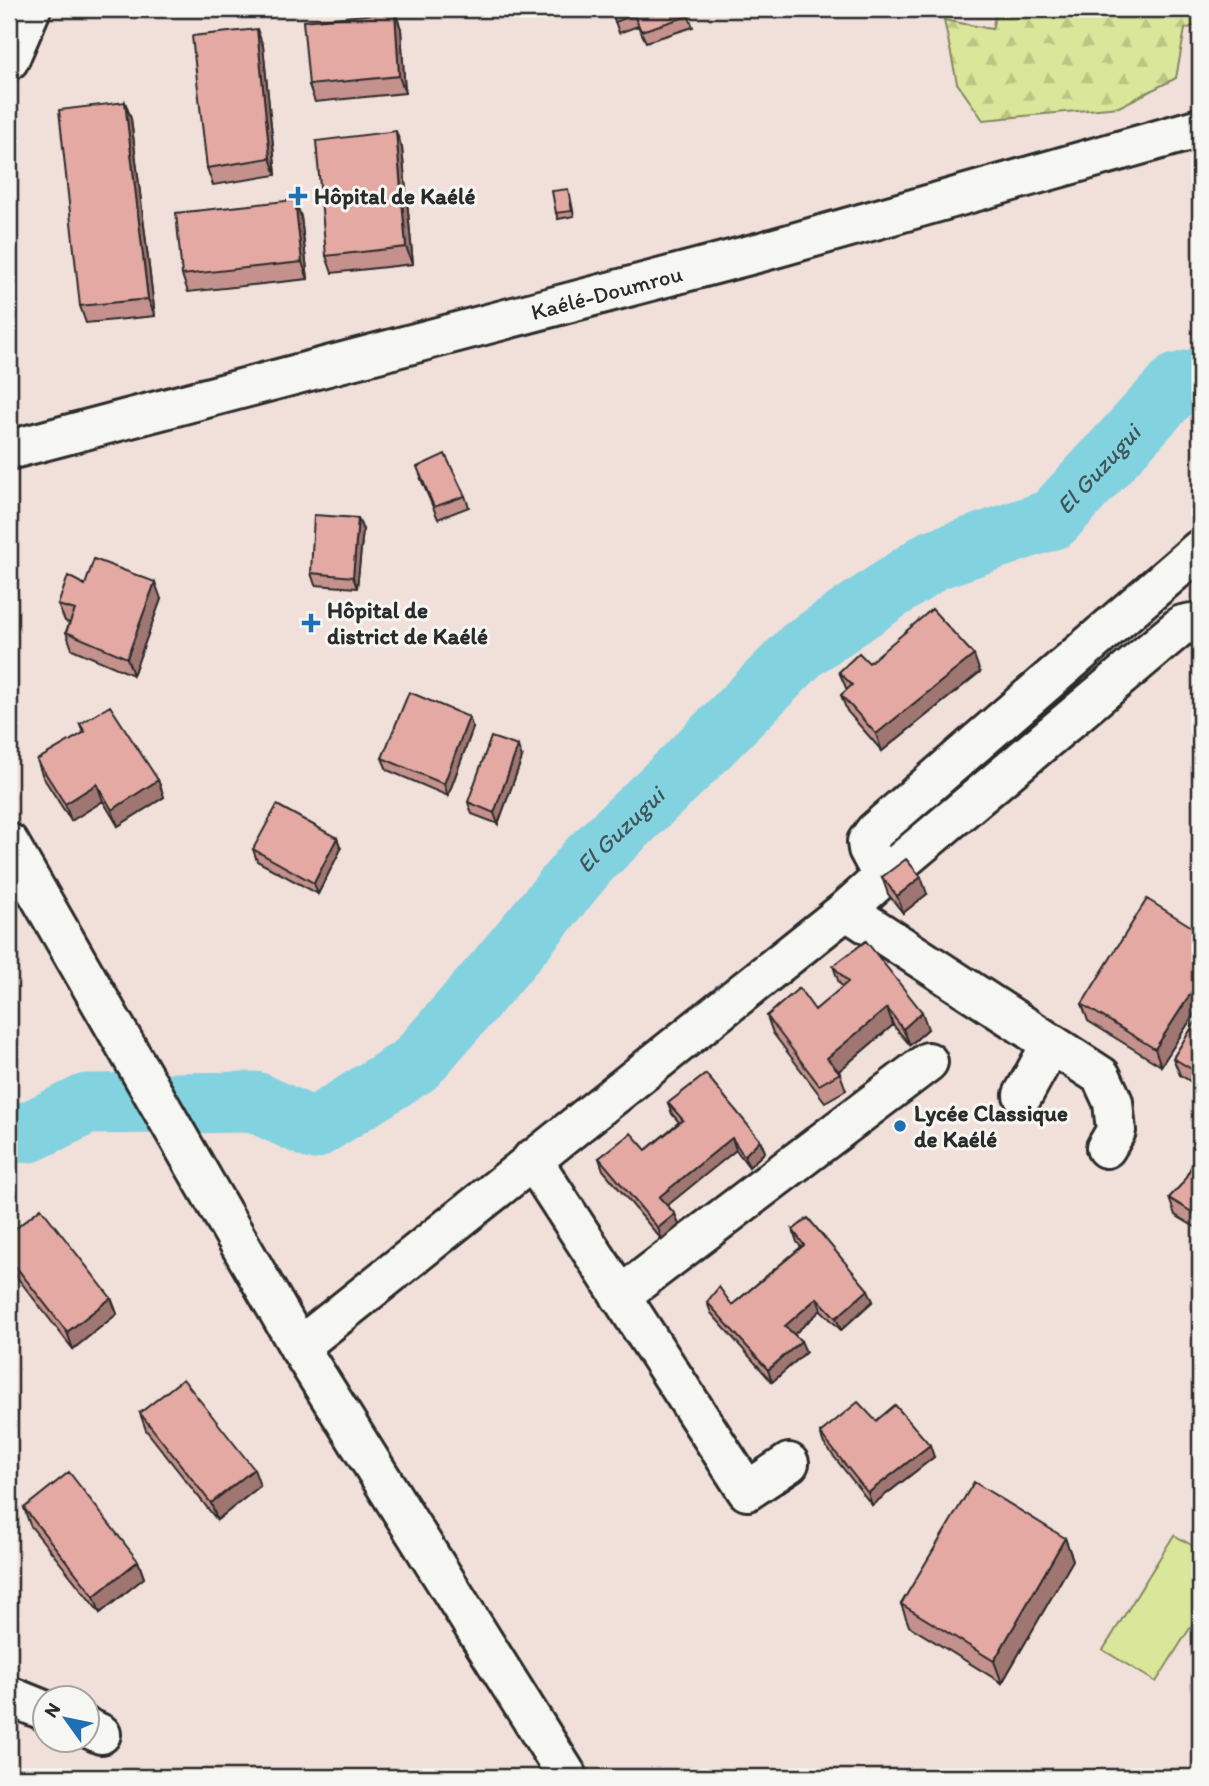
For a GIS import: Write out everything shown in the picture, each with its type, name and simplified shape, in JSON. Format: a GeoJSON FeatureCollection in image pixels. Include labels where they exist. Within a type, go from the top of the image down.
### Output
{"type":"FeatureCollection","features":[{"type":"Feature","properties":{"kind":"main road"},"geometry":{"type":"LineString","coordinates":[[9,60],[31,9]]}},
{"type":"Feature","properties":{"kind":"main road","name":"Kaélé-Doumrou"},"geometry":{"type":"LineString","coordinates":[[9,450],[747,256],[1200,128]]}},
{"type":"Feature","properties":{"kind":"main road"},"geometry":{"type":"LineString","coordinates":[[883,877],[868,849],[867,842],[875,831],[1200,549]]}},
{"type":"Feature","properties":{"kind":"main road"},"geometry":{"type":"LineString","coordinates":[[299,1347],[846,910],[1182,625],[1192,623],[1200,627]]}},
{"type":"Feature","properties":{"kind":"main road"},"geometry":{"type":"LineString","coordinates":[[9,843],[299,1347],[568,1777]]}},
{"type":"Feature","properties":{"kind":"main road"},"geometry":{"type":"LineString","coordinates":[[846,910],[1101,1076],[1113,1102],[1116,1131],[1106,1147]]}},
{"type":"Feature","properties":{"kind":"main road"},"geometry":{"type":"LineString","coordinates":[[1023,1095],[1051,1045]]}},
{"type":"Feature","properties":{"kind":"main road"},"geometry":{"type":"LineString","coordinates":[[620,1296],[928,1062]]}},
{"type":"Feature","properties":{"kind":"main road"},"geometry":{"type":"LineString","coordinates":[[532,1159],[747,1491],[789,1463]]}},
{"type":"Feature","properties":{"kind":"main road"},"geometry":{"type":"LineString","coordinates":[[9,1696],[32,1705]]}},
{"type":"Feature","properties":{"kind":"green space"},"geometry":{"type":"Polygon","coordinates":[[[997,9],[1200,9],[1200,24],[1185,29],[1176,78],[1119,107],[983,120],[957,83],[944,20],[992,29],[997,9]]]}},
{"type":"Feature","properties":{"kind":"green space"},"geometry":{"type":"Polygon","coordinates":[[[1174,1535],[1200,1550],[1200,1612],[1156,1682],[1103,1650],[1174,1535]]]}},
{"type":"Feature","properties":{"kind":"building"},"geometry":{"type":"Polygon","coordinates":[[[611,9],[686,9],[689,16],[641,31],[634,15],[615,22],[611,9]]]}},
{"type":"Feature","properties":{"kind":"building"},"geometry":{"type":"Polygon","coordinates":[[[395,12],[399,76],[309,85],[303,21],[395,12]]]}},
{"type":"Feature","properties":{"kind":"building"},"geometry":{"type":"Polygon","coordinates":[[[257,29],[270,158],[207,168],[192,36],[257,29]]]}},
{"type":"Feature","properties":{"kind":"building"},"geometry":{"type":"Polygon","coordinates":[[[125,102],[148,299],[80,306],[59,110],[125,102]]]}},
{"type":"Feature","properties":{"kind":"building"},"geometry":{"type":"Polygon","coordinates":[[[396,131],[406,247],[326,256],[316,141],[396,131]]]}},
{"type":"Feature","properties":{"kind":"building"},"geometry":{"type":"Polygon","coordinates":[[[568,189],[572,211],[556,213],[552,191],[568,189]]]}},
{"type":"Feature","properties":{"kind":"building"},"geometry":{"type":"Polygon","coordinates":[[[295,200],[302,262],[182,275],[176,213],[295,200]]]}},
{"type":"Feature","properties":{"kind":"building"},"geometry":{"type":"Polygon","coordinates":[[[445,454],[465,496],[434,507],[417,467],[445,454]]]}},
{"type":"Feature","properties":{"kind":"building"},"geometry":{"type":"Polygon","coordinates":[[[314,515],[358,518],[353,577],[311,573],[314,515]]]}},
{"type":"Feature","properties":{"kind":"building"},"geometry":{"type":"Polygon","coordinates":[[[94,559],[155,582],[127,658],[66,632],[75,610],[58,605],[68,576],[85,585],[94,559]]]}},
{"type":"Feature","properties":{"kind":"building"},"geometry":{"type":"Polygon","coordinates":[[[932,609],[974,655],[876,734],[841,695],[852,685],[839,672],[859,653],[869,663],[932,609]]]}},
{"type":"Feature","properties":{"kind":"building"},"geometry":{"type":"Polygon","coordinates":[[[409,692],[469,717],[444,784],[382,758],[409,692]]]}},
{"type":"Feature","properties":{"kind":"building"},"geometry":{"type":"Polygon","coordinates":[[[110,706],[158,780],[112,810],[97,784],[65,804],[37,760],[85,732],[80,724],[110,706]]]}},
{"type":"Feature","properties":{"kind":"building"},"geometry":{"type":"Polygon","coordinates":[[[491,737],[518,746],[494,813],[468,802],[491,737]]]}},
{"type":"Feature","properties":{"kind":"building"},"geometry":{"type":"Polygon","coordinates":[[[277,805],[337,838],[314,883],[253,849],[277,805]]]}},
{"type":"Feature","properties":{"kind":"building"},"geometry":{"type":"Polygon","coordinates":[[[906,859],[921,877],[897,896],[882,877],[906,859]]]}},
{"type":"Feature","properties":{"kind":"building"},"geometry":{"type":"Polygon","coordinates":[[[1147,899],[1200,932],[1200,979],[1155,1049],[1082,1004],[1147,899]]]}},
{"type":"Feature","properties":{"kind":"building"},"geometry":{"type":"Polygon","coordinates":[[[866,941],[922,1012],[903,1029],[887,1008],[827,1058],[840,1073],[819,1085],[767,1016],[799,988],[815,1010],[848,982],[833,966],[866,941]]]}},
{"type":"Feature","properties":{"kind":"building"},"geometry":{"type":"Polygon","coordinates":[[[1200,1015],[1200,1074],[1173,1058],[1200,1015]]]}},
{"type":"Feature","properties":{"kind":"building"},"geometry":{"type":"Polygon","coordinates":[[[706,1074],[760,1140],[744,1156],[732,1138],[659,1197],[675,1214],[658,1228],[599,1158],[631,1133],[646,1150],[683,1120],[668,1103],[706,1074]]]}},
{"type":"Feature","properties":{"kind":"building"},"geometry":{"type":"Polygon","coordinates":[[[1200,1151],[1200,1217],[1169,1198],[1182,1184],[1200,1151]]]}},
{"type":"Feature","properties":{"kind":"building"},"geometry":{"type":"Polygon","coordinates":[[[41,1208],[111,1298],[67,1332],[9,1258],[9,1234],[41,1208]]]}},
{"type":"Feature","properties":{"kind":"building"},"geometry":{"type":"Polygon","coordinates":[[[808,1218],[868,1290],[836,1318],[817,1298],[785,1326],[801,1341],[768,1370],[707,1302],[719,1287],[732,1305],[804,1245],[793,1230],[808,1218]]]}},
{"type":"Feature","properties":{"kind":"building"},"geometry":{"type":"Polygon","coordinates":[[[183,1379],[254,1469],[211,1503],[140,1413],[183,1379]]]}},
{"type":"Feature","properties":{"kind":"building"},"geometry":{"type":"Polygon","coordinates":[[[858,1402],[876,1421],[895,1405],[930,1445],[868,1493],[820,1433],[858,1402]]]}},
{"type":"Feature","properties":{"kind":"building"},"geometry":{"type":"Polygon","coordinates":[[[69,1472],[138,1561],[94,1596],[24,1508],[69,1472]]]}},
{"type":"Feature","properties":{"kind":"building"},"geometry":{"type":"Polygon","coordinates":[[[974,1482],[1065,1538],[994,1661],[901,1604],[974,1482]]]}},
{"type":"Feature","properties":{"kind":"waterway","name":"El Guzugui"},"geometry":{"type":"LineString","coordinates":[[9,1133],[29,1132],[87,1104],[255,1102],[313,1129],[415,1065],[589,860],[803,649],[933,560],[1053,519],[1177,384],[1200,378]]}},
{"type":"Feature","properties":{"kind":"place","name":"Hôpital de Kaélé"},"geometry":{"type":"Point","coordinates":[298,196]}},
{"type":"Feature","properties":{"kind":"place","name":"Hôpital de district de Kaélé"},"geometry":{"type":"Point","coordinates":[311,623]}},
{"type":"Feature","properties":{"kind":"place","name":"Lycée Classique de Kaélé"},"geometry":{"type":"Point","coordinates":[900,1126]}}]}
